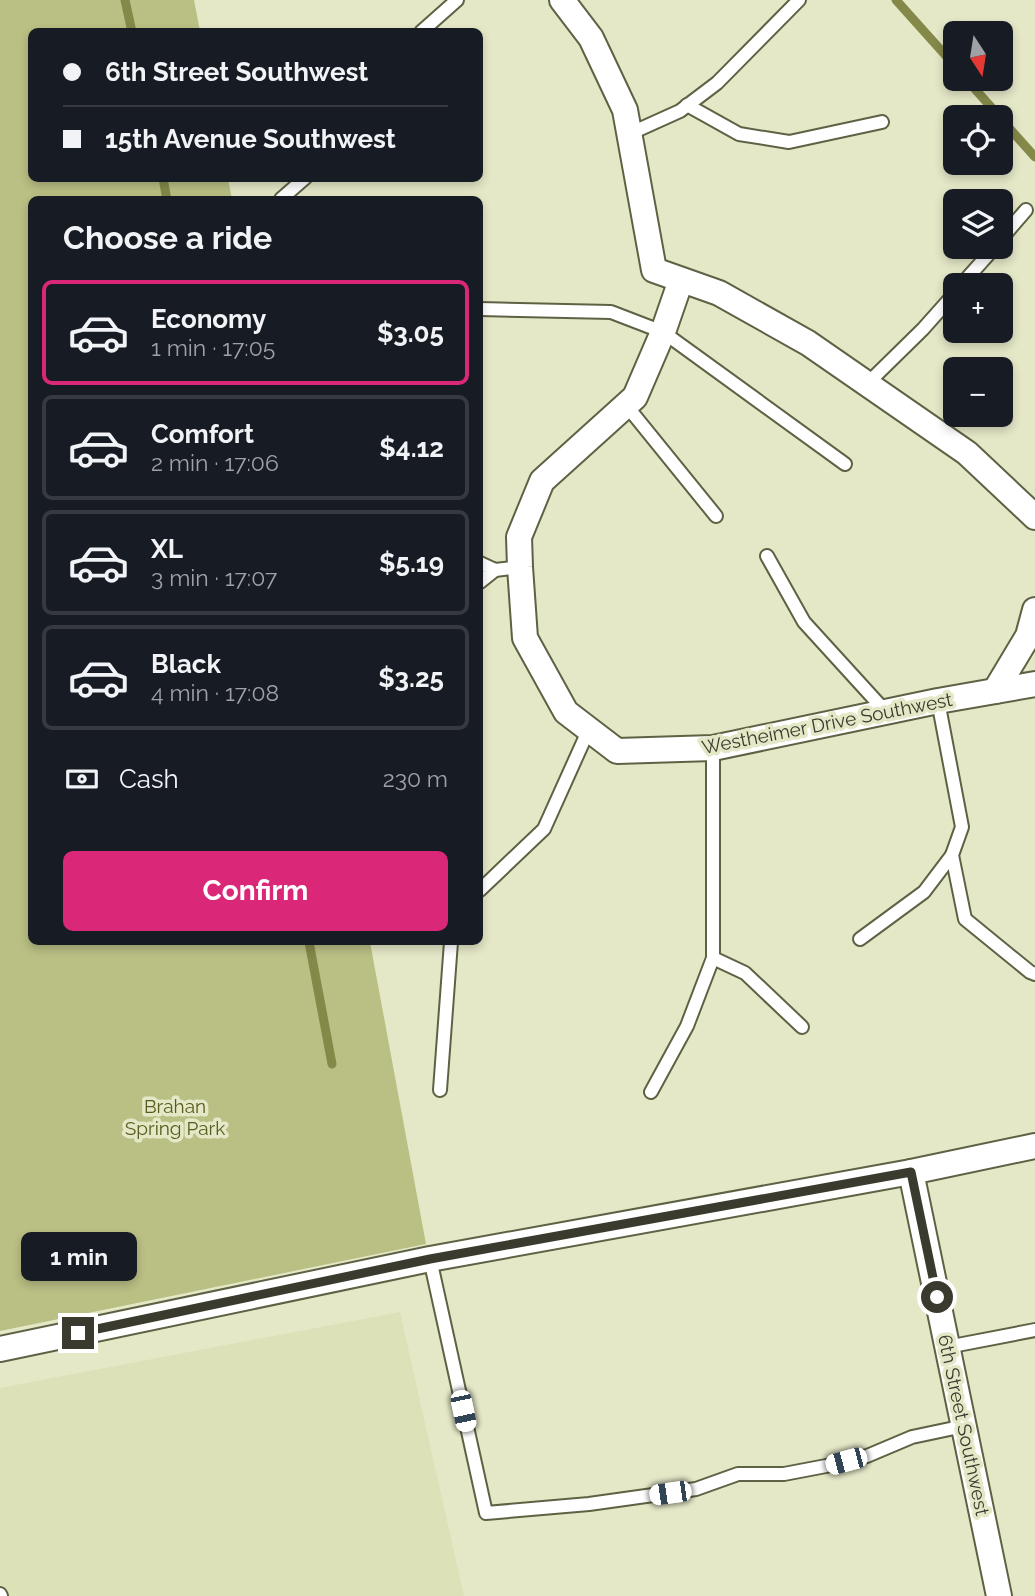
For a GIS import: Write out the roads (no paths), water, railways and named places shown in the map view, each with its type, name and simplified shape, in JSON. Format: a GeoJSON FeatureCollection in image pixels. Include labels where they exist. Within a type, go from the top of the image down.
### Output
{"type":"FeatureCollection","features":[{"type":"Feature","properties":{"kind":"street"},"geometry":{"type":"LineString","coordinates":[[562,0],[591,38],[625,110],[654,270],[719,293],[808,343],[967,453],[1034,520]]}},
{"type":"Feature","properties":{"kind":"street","name":"Westheimer Drive Southwest"},"geometry":{"type":"LineString","coordinates":[[681,280],[663,332],[635,397],[542,481],[519,537],[524,638],[566,712],[617,751],[713,748],[938,701],[1035,684]]}},
{"type":"Feature","properties":{"kind":"street"},"geometry":{"type":"LineString","coordinates":[[995,691],[1028,636],[1035,610]]}},
{"type":"Feature","properties":{"kind":"street"},"geometry":{"type":"LineString","coordinates":[[0,1349],[430,1259],[911,1172],[1035,1146]]}},
{"type":"Feature","properties":{"kind":"street","name":"6th Street Southwest"},"geometry":{"type":"LineString","coordinates":[[911,1172],[999,1596]]}},
{"type":"Feature","properties":{"kind":"lane"},"geometry":{"type":"LineString","coordinates":[[426,28],[457,0]]}},
{"type":"Feature","properties":{"kind":"lane"},"geometry":{"type":"LineString","coordinates":[[629,134],[680,111],[718,83],[799,0]]}},
{"type":"Feature","properties":{"kind":"lane"},"geometry":{"type":"LineString","coordinates":[[687,106],[739,134],[789,142],[882,122]]}},
{"type":"Feature","properties":{"kind":"lane"},"geometry":{"type":"LineString","coordinates":[[284,196],[300,182]]}},
{"type":"Feature","properties":{"kind":"lane"},"geometry":{"type":"LineString","coordinates":[[1013,225],[1026,210]]}},
{"type":"Feature","properties":{"kind":"lane"},"geometry":{"type":"LineString","coordinates":[[972,273],[984,259]]}},
{"type":"Feature","properties":{"kind":"lane"},"geometry":{"type":"LineString","coordinates":[[868,383],[943,307]]}},
{"type":"Feature","properties":{"kind":"lane"},"geometry":{"type":"LineString","coordinates":[[483,309],[611,312],[663,332],[845,464]]}},
{"type":"Feature","properties":{"kind":"lane"},"geometry":{"type":"LineString","coordinates":[[626,405],[716,516]]}},
{"type":"Feature","properties":{"kind":"lane"},"geometry":{"type":"LineString","coordinates":[[767,556],[804,622],[886,712]]}},
{"type":"Feature","properties":{"kind":"lane"},"geometry":{"type":"LineString","coordinates":[[483,564],[495,570]]}},
{"type":"Feature","properties":{"kind":"lane"},"geometry":{"type":"LineString","coordinates":[[483,580],[495,570],[520,567]]}},
{"type":"Feature","properties":{"kind":"lane"},"geometry":{"type":"LineString","coordinates":[[859,939],[923,892],[952,855],[962,827],[938,701]]}},
{"type":"Feature","properties":{"kind":"lane"},"geometry":{"type":"LineString","coordinates":[[483,887],[544,829],[589,729]]}},
{"type":"Feature","properties":{"kind":"lane"},"geometry":{"type":"LineString","coordinates":[[651,1092],[687,1026],[713,958],[713,748]]}},
{"type":"Feature","properties":{"kind":"lane"},"geometry":{"type":"LineString","coordinates":[[952,855],[965,919],[1035,974]]}},
{"type":"Feature","properties":{"kind":"lane"},"geometry":{"type":"LineString","coordinates":[[440,1090],[451,945]]}},
{"type":"Feature","properties":{"kind":"lane"},"geometry":{"type":"LineString","coordinates":[[713,958],[745,973],[802,1027]]}},
{"type":"Feature","properties":{"kind":"lane"},"geometry":{"type":"LineString","coordinates":[[430,1259],[486,1513],[589,1504],[696,1489],[738,1474],[784,1474],[867,1456],[912,1437],[964,1426]]}},
{"type":"Feature","properties":{"kind":"lane"},"geometry":{"type":"LineString","coordinates":[[947,1348],[1035,1330]]}},
{"type":"Feature","properties":{"kind":"waterway"},"geometry":{"type":"LineString","coordinates":[[125,0],[131,28]]}},
{"type":"Feature","properties":{"kind":"waterway"},"geometry":{"type":"LineString","coordinates":[[896,0],[943,52]]}},
{"type":"Feature","properties":{"kind":"waterway"},"geometry":{"type":"LineString","coordinates":[[977,91],[989,105]]}},
{"type":"Feature","properties":{"kind":"waterway"},"geometry":{"type":"LineString","coordinates":[[1013,132],[1035,157]]}},
{"type":"Feature","properties":{"kind":"waterway"},"geometry":{"type":"LineString","coordinates":[[164,182],[166,196]]}},
{"type":"Feature","properties":{"kind":"waterway"},"geometry":{"type":"LineString","coordinates":[[310,945],[332,1064]]}},
{"type":"Feature","properties":{"kind":"park label","name":"Brahan Spring Park"},"geometry":{"type":"Point","coordinates":[175,1117]}}]}
